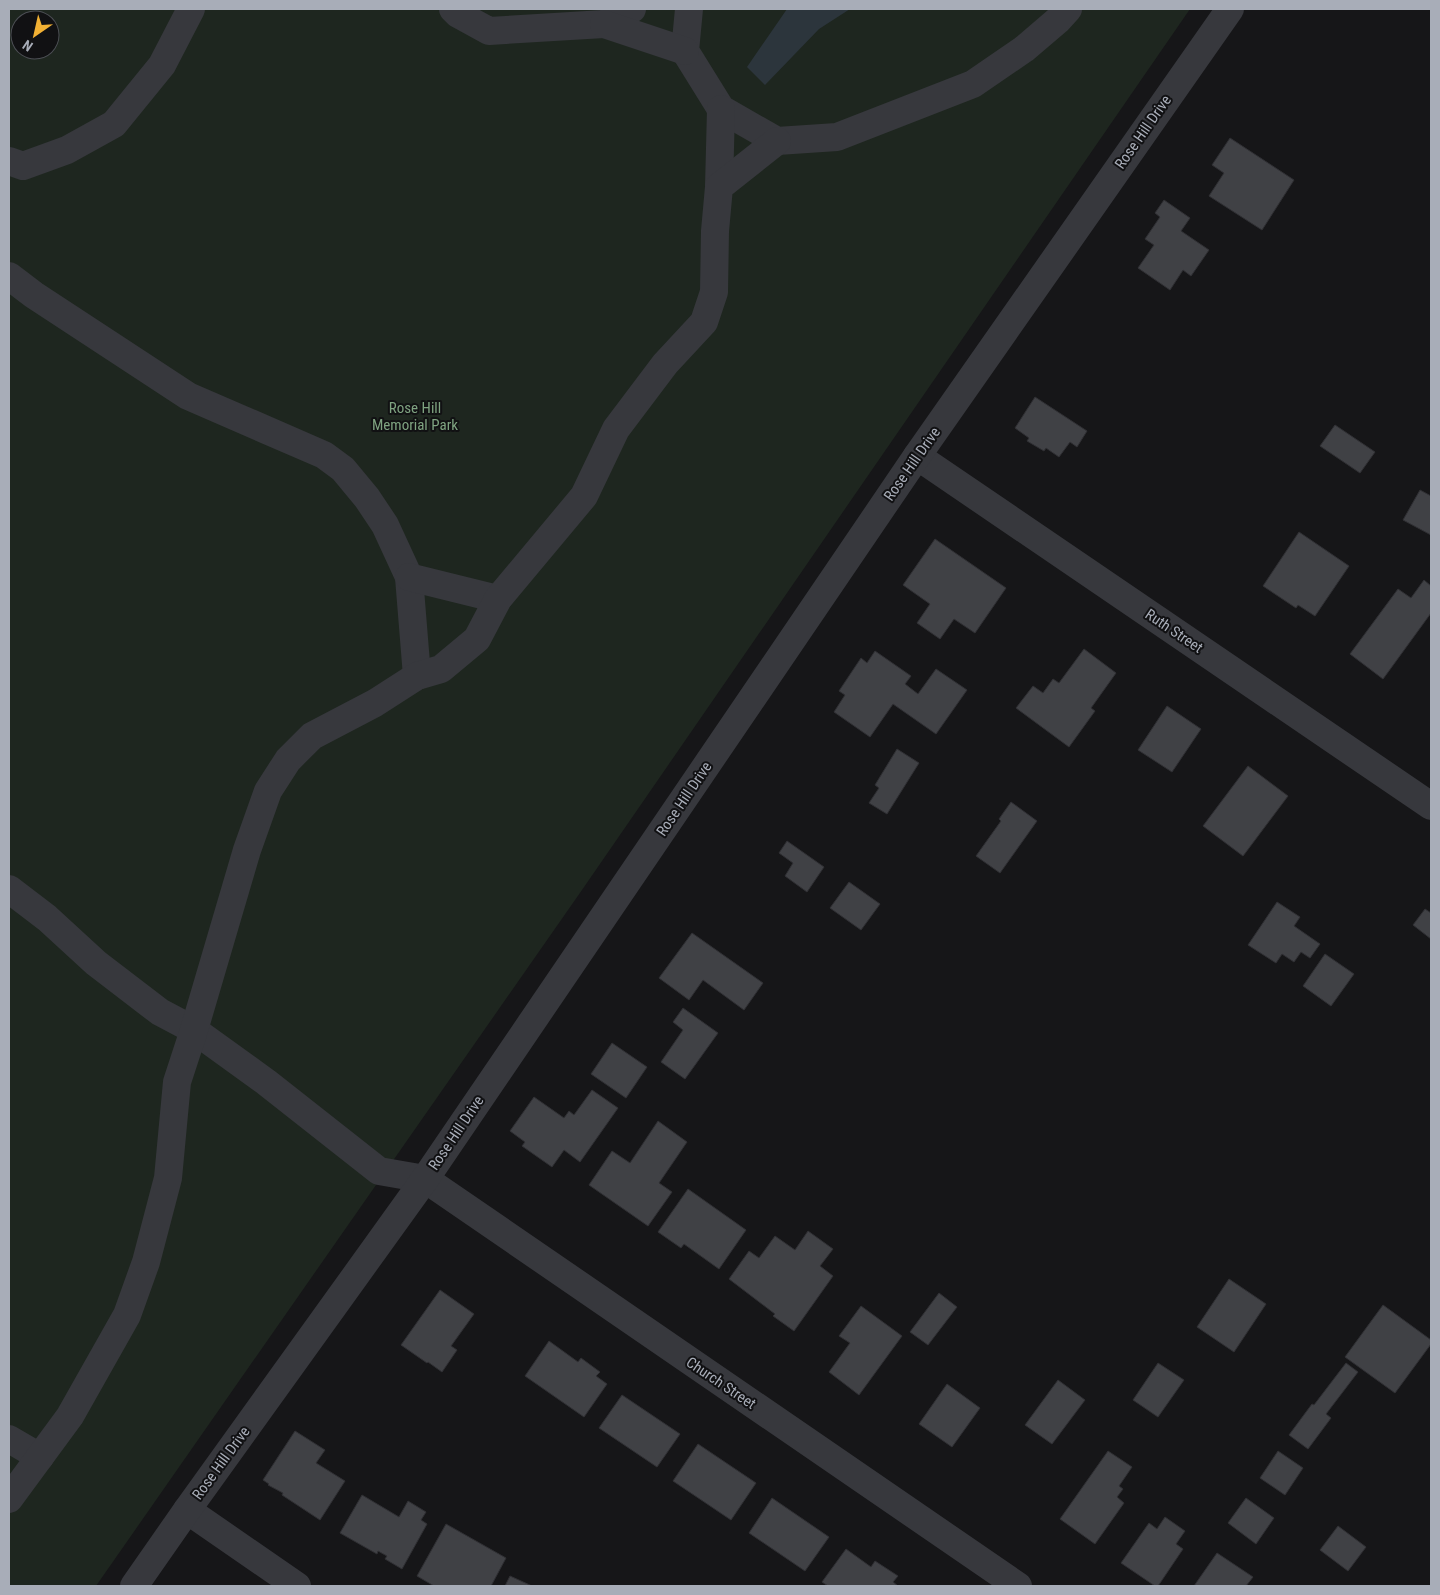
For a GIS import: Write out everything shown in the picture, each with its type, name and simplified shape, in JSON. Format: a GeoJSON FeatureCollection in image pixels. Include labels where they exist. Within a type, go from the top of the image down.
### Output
{"type":"FeatureCollection","features":[{"type":"Feature","properties":{"kind":"street"},"geometry":{"type":"LineString","coordinates":[[14,171],[67,150],[114,124],[162,65],[191,9]]}},
{"type":"Feature","properties":{"kind":"street"},"geometry":{"type":"LineString","coordinates":[[453,9],[458,14],[489,31],[604,24],[686,51]]}},
{"type":"Feature","properties":{"kind":"street"},"geometry":{"type":"LineString","coordinates":[[604,24],[632,9]]}},
{"type":"Feature","properties":{"kind":"street"},"geometry":{"type":"LineString","coordinates":[[689,9],[686,51],[721,109],[777,141],[837,137],[974,84],[1024,49],[1068,9]]}},
{"type":"Feature","properties":{"kind":"street","name":"Rose Hill Drive"},"geometry":{"type":"LineString","coordinates":[[134,1586],[425,1179],[917,456],[1230,9]]}},
{"type":"Feature","properties":{"kind":"street"},"geometry":{"type":"LineString","coordinates":[[9,1499],[70,1416],[127,1315],[146,1262],[168,1178],[177,1082],[247,850],[268,791],[288,760],[312,736],[375,703],[417,676],[441,669],[477,639],[498,599],[584,496],[616,429],[666,364],[704,322],[714,292],[721,109]]}},
{"type":"Feature","properties":{"kind":"street"},"geometry":{"type":"LineString","coordinates":[[719,187],[777,141]]}},
{"type":"Feature","properties":{"kind":"street"},"geometry":{"type":"LineString","coordinates":[[9,276],[50,306],[188,396],[324,454],[343,469],[367,498],[385,525],[409,577],[417,676]]}},
{"type":"Feature","properties":{"kind":"street","name":"Ruth Street"},"geometry":{"type":"LineString","coordinates":[[917,456],[1431,806]]}},
{"type":"Feature","properties":{"kind":"street"},"geometry":{"type":"LineString","coordinates":[[409,577],[498,599]]}},
{"type":"Feature","properties":{"kind":"street"},"geometry":{"type":"LineString","coordinates":[[9,889],[47,918],[96,963],[160,1012],[194,1030],[266,1082],[379,1171],[425,1179]]}},
{"type":"Feature","properties":{"kind":"street","name":"Church Street"},"geometry":{"type":"LineString","coordinates":[[425,1179],[1018,1586]]}},
{"type":"Feature","properties":{"kind":"street"},"geometry":{"type":"LineString","coordinates":[[9,1439],[40,1457]]}},
{"type":"Feature","properties":{"kind":"street"},"geometry":{"type":"LineString","coordinates":[[187,1510],[297,1586]]}},
{"type":"Feature","properties":{"kind":"green space","name":"Rose Hill Memorial Park"},"geometry":{"type":"Polygon","coordinates":[[[9,9],[1190,9],[582,890],[96,1586],[9,1586],[9,9]]]}},
{"type":"Feature","properties":{"kind":"shaded area"},"geometry":{"type":"Polygon","coordinates":[[[787,9],[850,9],[819,29],[765,85],[747,67],[787,9]]]}},
{"type":"Feature","properties":{"kind":"building"},"geometry":{"type":"Polygon","coordinates":[[[1230,138],[1294,180],[1262,230],[1209,196],[1224,173],[1212,165],[1230,138]]]}},
{"type":"Feature","properties":{"kind":"building"},"geometry":{"type":"Polygon","coordinates":[[[1164,200],[1190,218],[1181,231],[1209,250],[1191,276],[1183,270],[1170,290],[1138,268],[1154,245],[1145,239],[1160,217],[1155,213],[1164,200]]]}},
{"type":"Feature","properties":{"kind":"building"},"geometry":{"type":"Polygon","coordinates":[[[1035,397],[1087,431],[1077,447],[1070,442],[1059,457],[1046,448],[1044,451],[1027,441],[1029,438],[1015,428],[1035,397]]]}},
{"type":"Feature","properties":{"kind":"building"},"geometry":{"type":"Polygon","coordinates":[[[1335,425],[1375,452],[1360,473],[1320,446],[1335,425]]]}},
{"type":"Feature","properties":{"kind":"building"},"geometry":{"type":"Polygon","coordinates":[[[1420,490],[1431,496],[1431,535],[1403,520],[1420,490]]]}},
{"type":"Feature","properties":{"kind":"building"},"geometry":{"type":"Polygon","coordinates":[[[1299,532],[1349,566],[1315,616],[1298,605],[1296,608],[1263,586],[1299,532]]]}},
{"type":"Feature","properties":{"kind":"building"},"geometry":{"type":"Polygon","coordinates":[[[935,539],[1006,588],[975,633],[954,619],[940,639],[917,623],[930,604],[903,585],[935,539]]]}},
{"type":"Feature","properties":{"kind":"building"},"geometry":{"type":"Polygon","coordinates":[[[1424,580],[1431,586],[1431,613],[1383,679],[1350,654],[1398,589],[1411,598],[1424,580]]]}},
{"type":"Feature","properties":{"kind":"building"},"geometry":{"type":"Polygon","coordinates":[[[1084,649],[1116,673],[1091,708],[1095,711],[1069,747],[1016,708],[1033,686],[1043,693],[1053,679],[1059,683],[1084,649]]]}},
{"type":"Feature","properties":{"kind":"building"},"geometry":{"type":"Polygon","coordinates":[[[875,651],[911,676],[905,684],[918,694],[936,669],[967,690],[936,734],[893,704],[870,737],[834,712],[845,695],[839,691],[861,658],[867,663],[875,651]]]}},
{"type":"Feature","properties":{"kind":"building"},"geometry":{"type":"Polygon","coordinates":[[[1167,706],[1201,729],[1172,772],[1138,750],[1167,706]]]}},
{"type":"Feature","properties":{"kind":"building"},"geometry":{"type":"Polygon","coordinates":[[[897,749],[919,763],[887,814],[869,803],[879,788],[875,785],[897,749]]]}},
{"type":"Feature","properties":{"kind":"building"},"geometry":{"type":"Polygon","coordinates":[[[1248,766],[1288,796],[1243,856],[1203,826],[1248,766]]]}},
{"type":"Feature","properties":{"kind":"building"},"geometry":{"type":"Polygon","coordinates":[[[1011,802],[1037,821],[1000,873],[976,856],[1001,821],[999,819],[1011,802]]]}},
{"type":"Feature","properties":{"kind":"building"},"geometry":{"type":"Polygon","coordinates":[[[787,841],[824,867],[807,892],[785,876],[793,863],[779,853],[787,841]]]}},
{"type":"Feature","properties":{"kind":"building"},"geometry":{"type":"Polygon","coordinates":[[[849,882],[880,904],[861,930],[830,908],[849,882]]]}},
{"type":"Feature","properties":{"kind":"building"},"geometry":{"type":"Polygon","coordinates":[[[1277,902],[1300,917],[1294,926],[1320,944],[1310,958],[1301,952],[1294,962],[1282,954],[1276,963],[1248,945],[1277,902]]]}},
{"type":"Feature","properties":{"kind":"building"},"geometry":{"type":"Polygon","coordinates":[[[1425,909],[1431,913],[1431,939],[1413,925],[1425,909]]]}},
{"type":"Feature","properties":{"kind":"building"},"geometry":{"type":"Polygon","coordinates":[[[692,933],[763,983],[744,1010],[703,980],[689,1000],[659,978],[692,933]]]}},
{"type":"Feature","properties":{"kind":"building"},"geometry":{"type":"Polygon","coordinates":[[[1325,954],[1354,974],[1331,1006],[1303,986],[1325,954]]]}},
{"type":"Feature","properties":{"kind":"building"},"geometry":{"type":"Polygon","coordinates":[[[683,1008],[718,1033],[685,1079],[661,1062],[683,1030],[673,1022],[683,1008]]]}},
{"type":"Feature","properties":{"kind":"building"},"geometry":{"type":"Polygon","coordinates":[[[612,1043],[647,1067],[626,1098],[591,1074],[612,1043]]]}},
{"type":"Feature","properties":{"kind":"building"},"geometry":{"type":"Polygon","coordinates":[[[592,1090],[618,1108],[580,1162],[564,1150],[552,1167],[522,1146],[525,1142],[510,1131],[534,1097],[564,1118],[569,1111],[574,1115],[592,1090]]]}},
{"type":"Feature","properties":{"kind":"building"},"geometry":{"type":"Polygon","coordinates":[[[658,1121],[687,1142],[659,1183],[672,1192],[648,1226],[589,1185],[612,1151],[630,1163],[658,1121]]]}},
{"type":"Feature","properties":{"kind":"building"},"geometry":{"type":"Polygon","coordinates":[[[688,1189],[746,1230],[719,1269],[684,1244],[681,1248],[658,1232],[688,1189]]]}},
{"type":"Feature","properties":{"kind":"building"},"geometry":{"type":"Polygon","coordinates":[[[808,1231],[833,1249],[820,1266],[833,1276],[794,1331],[729,1279],[749,1251],[759,1258],[775,1236],[795,1250],[808,1231]]]}},
{"type":"Feature","properties":{"kind":"building"},"geometry":{"type":"Polygon","coordinates":[[[1229,1279],[1266,1304],[1234,1352],[1197,1327],[1229,1279]]]}},
{"type":"Feature","properties":{"kind":"building"},"geometry":{"type":"Polygon","coordinates":[[[440,1290],[474,1314],[451,1346],[457,1350],[442,1372],[401,1345],[440,1290]]]}},
{"type":"Feature","properties":{"kind":"building"},"geometry":{"type":"Polygon","coordinates":[[[939,1293],[957,1307],[928,1345],[910,1332],[939,1293]]]}},
{"type":"Feature","properties":{"kind":"building"},"geometry":{"type":"Polygon","coordinates":[[[1383,1305],[1431,1340],[1431,1344],[1395,1393],[1345,1357],[1383,1305]]]}},
{"type":"Feature","properties":{"kind":"building"},"geometry":{"type":"Polygon","coordinates":[[[861,1306],[902,1336],[859,1395],[829,1372],[850,1343],[839,1336],[861,1306]]]}},
{"type":"Feature","properties":{"kind":"building"},"geometry":{"type":"Polygon","coordinates":[[[549,1341],[578,1362],[581,1358],[600,1372],[596,1376],[607,1384],[584,1417],[525,1376],[549,1341]]]}},
{"type":"Feature","properties":{"kind":"building"},"geometry":{"type":"Polygon","coordinates":[[[1158,1363],[1184,1380],[1158,1417],[1133,1400],[1158,1363]]]}},
{"type":"Feature","properties":{"kind":"building"},"geometry":{"type":"Polygon","coordinates":[[[1346,1363],[1358,1372],[1326,1414],[1331,1418],[1308,1449],[1289,1435],[1346,1363]]]}},
{"type":"Feature","properties":{"kind":"building"},"geometry":{"type":"Polygon","coordinates":[[[1058,1380],[1085,1400],[1052,1444],[1025,1425],[1058,1380]]]}},
{"type":"Feature","properties":{"kind":"building"},"geometry":{"type":"Polygon","coordinates":[[[947,1384],[980,1408],[952,1447],[919,1424],[947,1384]]]}},
{"type":"Feature","properties":{"kind":"building"},"geometry":{"type":"Polygon","coordinates":[[[622,1395],[680,1434],[657,1467],[599,1428],[622,1395]]]}},
{"type":"Feature","properties":{"kind":"building"},"geometry":{"type":"Polygon","coordinates":[[[295,1431],[325,1450],[316,1463],[345,1481],[320,1520],[263,1480],[295,1431]]]}},
{"type":"Feature","properties":{"kind":"building"},"geometry":{"type":"Polygon","coordinates":[[[698,1444],[756,1483],[731,1520],[673,1481],[698,1444]]]}},
{"type":"Feature","properties":{"kind":"building"},"geometry":{"type":"Polygon","coordinates":[[[1108,1451],[1132,1467],[1119,1486],[1123,1489],[1117,1497],[1124,1503],[1095,1544],[1060,1519],[1108,1451]]]}},
{"type":"Feature","properties":{"kind":"building"},"geometry":{"type":"Polygon","coordinates":[[[1278,1451],[1303,1468],[1285,1495],[1260,1478],[1278,1451]]]}},
{"type":"Feature","properties":{"kind":"building"},"geometry":{"type":"Polygon","coordinates":[[[362,1495],[399,1517],[408,1501],[426,1512],[421,1520],[427,1524],[402,1569],[385,1559],[387,1556],[378,1551],[377,1554],[340,1533],[362,1495]]]}},
{"type":"Feature","properties":{"kind":"building"},"geometry":{"type":"Polygon","coordinates":[[[772,1498],[829,1537],[805,1571],[749,1533],[772,1498]]]}},
{"type":"Feature","properties":{"kind":"building"},"geometry":{"type":"Polygon","coordinates":[[[1246,1498],[1274,1518],[1256,1544],[1228,1523],[1246,1498]]]}},
{"type":"Feature","properties":{"kind":"building"},"geometry":{"type":"Polygon","coordinates":[[[1165,1517],[1185,1531],[1176,1544],[1183,1549],[1158,1586],[1155,1586],[1121,1563],[1149,1523],[1157,1529],[1165,1517]]]}},
{"type":"Feature","properties":{"kind":"building"},"geometry":{"type":"Polygon","coordinates":[[[446,1524],[506,1558],[491,1586],[434,1586],[417,1576],[446,1524]]]}},
{"type":"Feature","properties":{"kind":"building"},"geometry":{"type":"Polygon","coordinates":[[[1338,1526],[1366,1547],[1348,1571],[1320,1550],[1338,1526]]]}},
{"type":"Feature","properties":{"kind":"building"},"geometry":{"type":"Polygon","coordinates":[[[846,1549],[871,1567],[875,1561],[898,1576],[893,1582],[898,1586],[828,1586],[822,1582],[846,1549]]]}},
{"type":"Feature","properties":{"kind":"building"},"geometry":{"type":"Polygon","coordinates":[[[1217,1553],[1253,1577],[1246,1586],[1194,1586],[1217,1553]]]}},
{"type":"Feature","properties":{"kind":"building"},"geometry":{"type":"Polygon","coordinates":[[[510,1576],[532,1586],[505,1586],[510,1576]]]}}]}
